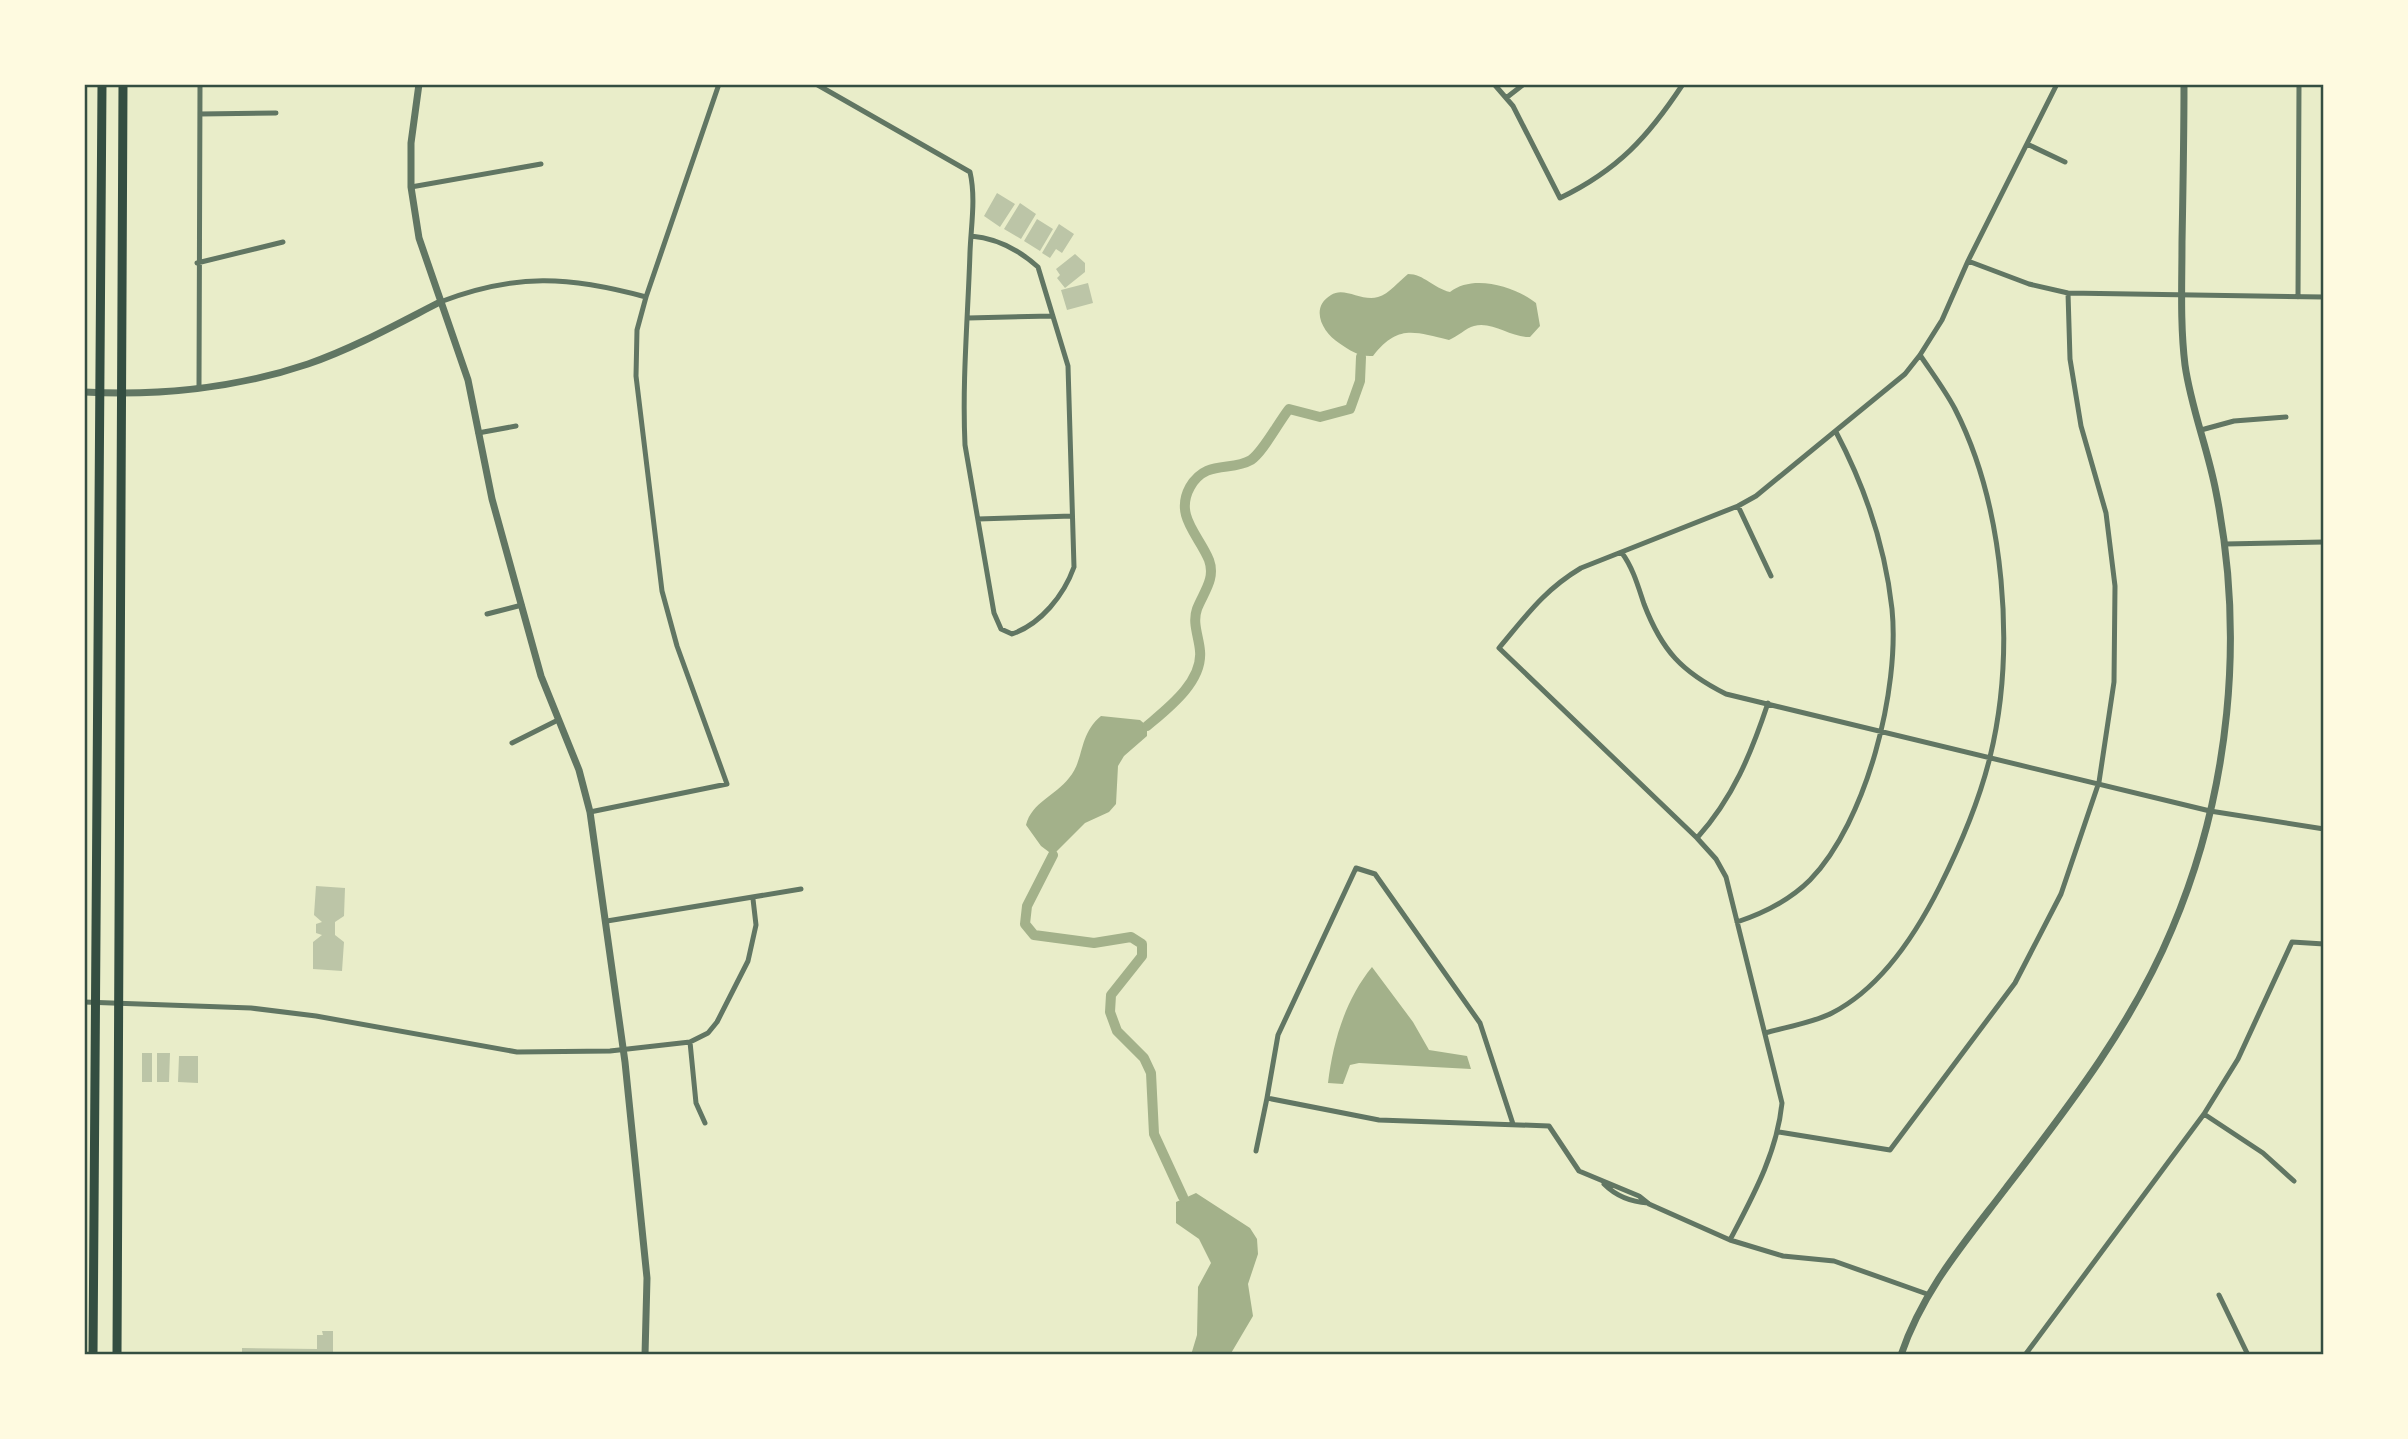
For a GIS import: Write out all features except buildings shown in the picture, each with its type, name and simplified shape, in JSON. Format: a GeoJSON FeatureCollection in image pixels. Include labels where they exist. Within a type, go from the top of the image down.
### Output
{"type":"FeatureCollection","features":[{"type":"Feature","properties":{"kind":"main road"},"geometry":{"type":"LineString","coordinates":[[93,1355],[102,84]]}},
{"type":"Feature","properties":{"kind":"main road"},"geometry":{"type":"LineString","coordinates":[[117,1355],[123,84]]}},
{"type":"Feature","properties":{"kind":"street"},"geometry":{"type":"LineString","coordinates":[[199,387],[197,263],[200,84]]}},
{"type":"Feature","properties":{"kind":"street"},"geometry":{"type":"LineString","coordinates":[[419,84],[411,143],[411,187],[419,238],[468,380],[492,499],[541,676],[579,770],[590,812],[624,1049],[647,1278],[645,1355]]}},
{"type":"Feature","properties":{"kind":"street"},"geometry":{"type":"LineString","coordinates":[[590,812],[727,785],[677,646],[662,591],[636,376],[637,330],[646,297],[719,84]]}},
{"type":"Feature","properties":{"kind":"street"},"geometry":{"type":"LineString","coordinates":[[816,84],[970,172],[973,185],[971,236],[968,318],[965,445],[994,613],[1001,629],[1013,634],[1029,628],[1066,588],[1074,567],[1068,366],[1038,267],[990,238],[971,236]]}},
{"type":"Feature","properties":{"kind":"street"},"geometry":{"type":"LineString","coordinates":[[1494,84],[1513,106],[1560,198],[1596,181],[1628,153],[1658,121],[1683,84]]}},
{"type":"Feature","properties":{"kind":"street"},"geometry":{"type":"LineString","coordinates":[[1506,98],[1524,84]]}},
{"type":"Feature","properties":{"kind":"street"},"geometry":{"type":"LineString","coordinates":[[1730,1240],[1772,1156],[1779,1132],[1782,1103],[1726,877],[1716,859],[1697,838],[1499,648],[1545,592],[1581,568],[1738,506],[1756,496],[1905,374],[1942,320],[1968,261],[2057,84]]}},
{"type":"Feature","properties":{"kind":"street"},"geometry":{"type":"LineString","coordinates":[[1901,1355],[1927,1294],[2113,1044],[2172,929],[2210,811],[2221,756],[2229,690],[2230,629],[2225,544],[2216,488],[2185,367],[2181,297],[2185,84]]}},
{"type":"Feature","properties":{"kind":"street"},"geometry":{"type":"LineString","coordinates":[[2298,297],[2299,84]]}},
{"type":"Feature","properties":{"kind":"street"},"geometry":{"type":"LineString","coordinates":[[200,114],[276,113]]}},
{"type":"Feature","properties":{"kind":"street"},"geometry":{"type":"LineString","coordinates":[[2027,144],[2065,162]]}},
{"type":"Feature","properties":{"kind":"street"},"geometry":{"type":"LineString","coordinates":[[411,187],[541,164]]}},
{"type":"Feature","properties":{"kind":"street"},"geometry":{"type":"LineString","coordinates":[[197,263],[283,242]]}},
{"type":"Feature","properties":{"kind":"street"},"geometry":{"type":"LineString","coordinates":[[1968,261],[2029,284],[2068,293],[2181,297],[2324,297]]}},
{"type":"Feature","properties":{"kind":"street"},"geometry":{"type":"LineString","coordinates":[[84,392],[199,387],[256,378],[308,364],[363,341],[440,302],[480,288],[524,281],[562,279],[601,285],[646,297]]}},
{"type":"Feature","properties":{"kind":"street"},"geometry":{"type":"LineString","coordinates":[[1779,1132],[1890,1150],[2015,983],[2061,894],[2099,782],[2114,681],[2115,586],[2106,513],[2081,426],[2072,372],[2068,293]]}},
{"type":"Feature","properties":{"kind":"street"},"geometry":{"type":"LineString","coordinates":[[968,318],[1052,316]]}},
{"type":"Feature","properties":{"kind":"street"},"geometry":{"type":"LineString","coordinates":[[1765,1033],[1831,1014],[1869,987],[1899,952],[1931,903],[1965,836],[1990,757],[2001,688],[2003,637],[1993,527],[1977,469],[1955,409],[1920,355]]}},
{"type":"Feature","properties":{"kind":"street"},"geometry":{"type":"LineString","coordinates":[[2201,430],[2234,421],[2286,417]]}},
{"type":"Feature","properties":{"kind":"street"},"geometry":{"type":"LineString","coordinates":[[478,433],[516,426]]}},
{"type":"Feature","properties":{"kind":"street"},"geometry":{"type":"LineString","coordinates":[[1737,922],[1778,906],[1811,879],[1840,838],[1864,784],[1881,730],[1890,676],[1892,612],[1883,548],[1864,486],[1836,432]]}},
{"type":"Feature","properties":{"kind":"street"},"geometry":{"type":"LineString","coordinates":[[1738,506],[1771,576]]}},
{"type":"Feature","properties":{"kind":"street"},"geometry":{"type":"LineString","coordinates":[[978,519],[1072,516]]}},
{"type":"Feature","properties":{"kind":"street"},"geometry":{"type":"LineString","coordinates":[[2225,544],[2324,542]]}},
{"type":"Feature","properties":{"kind":"street"},"geometry":{"type":"LineString","coordinates":[[1622,553],[1651,621],[1670,654],[1693,678],[1726,694],[2099,782],[2210,811],[2324,830]]}},
{"type":"Feature","properties":{"kind":"street"},"geometry":{"type":"LineString","coordinates":[[487,614],[522,605]]}},
{"type":"Feature","properties":{"kind":"street"},"geometry":{"type":"LineString","coordinates":[[1697,838],[1732,794],[1753,751],[1768,703]]}},
{"type":"Feature","properties":{"kind":"street"},"geometry":{"type":"LineString","coordinates":[[512,743],[558,720]]}},
{"type":"Feature","properties":{"kind":"street"},"geometry":{"type":"LineString","coordinates":[[1256,1151],[1278,1035],[1356,868],[1375,874],[1480,1023],[1513,1124]]}},
{"type":"Feature","properties":{"kind":"street"},"geometry":{"type":"LineString","coordinates":[[607,921],[801,889]]}},
{"type":"Feature","properties":{"kind":"street"},"geometry":{"type":"LineString","coordinates":[[84,1003],[206,1005],[316,1016],[517,1052],[624,1049],[690,1042],[708,1033],[718,1022],[748,961],[756,925],[753,899]]}},
{"type":"Feature","properties":{"kind":"street"},"geometry":{"type":"LineString","coordinates":[[2025,1355],[2204,1114],[2238,1059],[2292,942],[2324,944]]}},
{"type":"Feature","properties":{"kind":"street"},"geometry":{"type":"LineString","coordinates":[[690,1042],[696,1103],[705,1123]]}},
{"type":"Feature","properties":{"kind":"street"},"geometry":{"type":"LineString","coordinates":[[1267,1098],[1379,1120],[1549,1126],[1558,1137],[1570,1162],[1579,1171],[1634,1202],[1649,1204],[1730,1240],[1783,1256],[1834,1261],[1927,1294]]}},
{"type":"Feature","properties":{"kind":"street"},"geometry":{"type":"LineString","coordinates":[[2204,1114],[2263,1153],[2294,1181]]}},
{"type":"Feature","properties":{"kind":"street"},"geometry":{"type":"LineString","coordinates":[[2220,1295],[2248,1355]]}},
{"type":"Feature","properties":{"kind":"shaded area"},"geometry":{"type":"Polygon","coordinates":[[[1408,274],[1419,276],[1450,292],[1470,284],[1505,287],[1536,303],[1540,326],[1530,337],[1481,325],[1471,327],[1449,340],[1407,333],[1391,339],[1373,356],[1355,353],[1328,333],[1320,313],[1324,300],[1342,292],[1366,298],[1378,297],[1408,274]]]}},
{"type":"Feature","properties":{"kind":"shaded area"},"geometry":{"type":"Polygon","coordinates":[[[1101,716],[1140,720],[1147,726],[1147,736],[1124,756],[1118,766],[1116,804],[1109,812],[1085,823],[1053,855],[1041,846],[1026,825],[1033,810],[1074,771],[1085,739],[1101,716]]]}},
{"type":"Feature","properties":{"kind":"shaded area"},"geometry":{"type":"Polygon","coordinates":[[[1372,967],[1413,1022],[1429,1050],[1467,1056],[1471,1069],[1359,1063],[1350,1065],[1343,1084],[1328,1083],[1342,1022],[1354,993],[1372,967]]]}},
{"type":"Feature","properties":{"kind":"shaded area"},"geometry":{"type":"Polygon","coordinates":[[[1196,1193],[1250,1228],[1257,1239],[1258,1254],[1248,1284],[1253,1316],[1230,1355],[1191,1355],[1197,1335],[1198,1287],[1211,1263],[1199,1239],[1176,1223],[1176,1202],[1196,1193]]]}},
{"type":"Feature","properties":{"kind":"waterway"},"geometry":{"type":"LineString","coordinates":[[1147,726],[1182,694],[1196,673],[1199,662],[1196,614],[1210,580],[1211,567],[1186,516],[1186,497],[1190,487],[1196,478],[1211,469],[1251,460],[1289,409],[1320,417],[1350,409],[1360,381],[1361,357]]}},
{"type":"Feature","properties":{"kind":"waterway"},"geometry":{"type":"LineString","coordinates":[[1053,855],[1027,906],[1025,924],[1034,935],[1094,943],[1131,937],[1142,944],[1142,956],[1111,995],[1110,1012],[1117,1031],[1144,1058],[1151,1073],[1154,1134],[1183,1197]]}}]}
